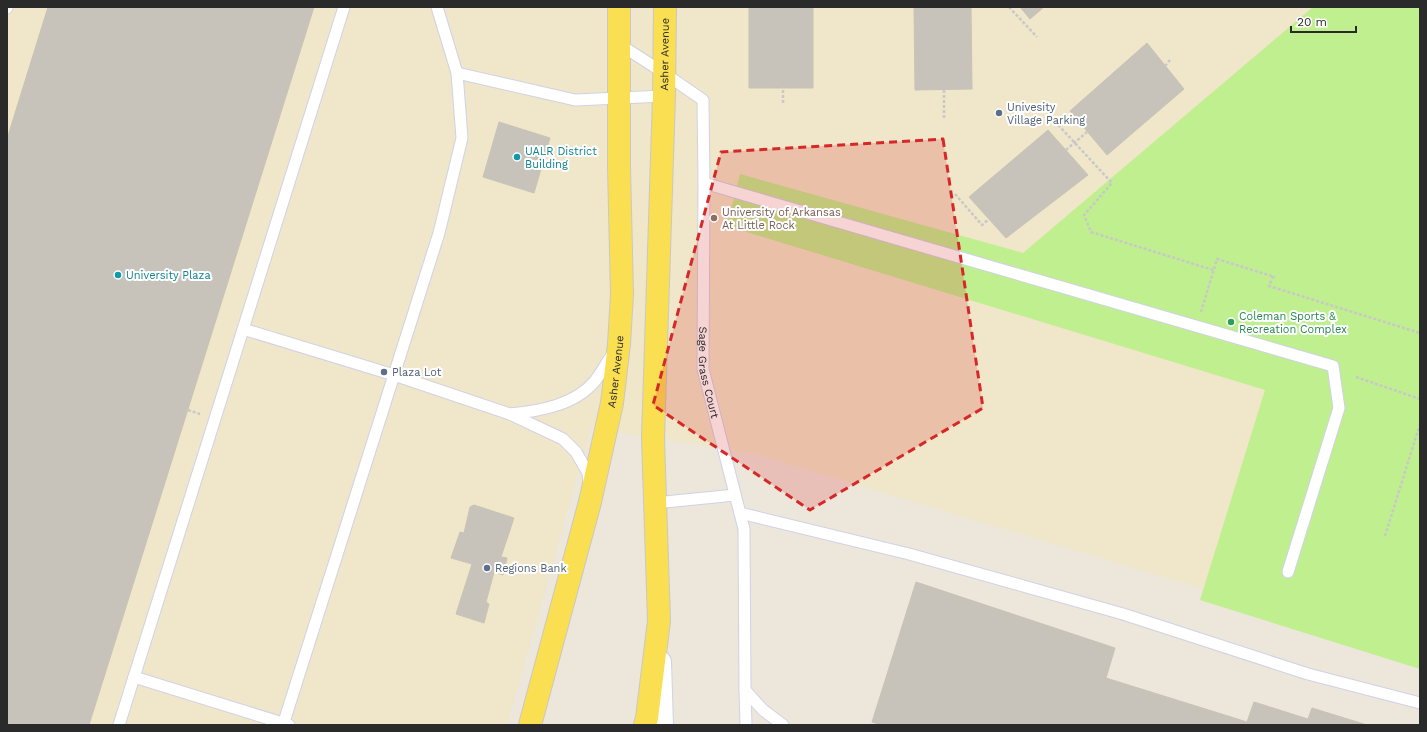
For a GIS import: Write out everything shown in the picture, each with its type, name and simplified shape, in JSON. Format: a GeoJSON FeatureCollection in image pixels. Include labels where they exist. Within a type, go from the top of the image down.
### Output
{"type":"FeatureCollection","features":[{"type":"Feature","properties":{"kind":"main road","name":"Asher Avenue"},"geometry":{"type":"LineString","coordinates":[[530,725],[590,502],[612,403],[619,344],[622,294],[618,44],[619,7]]}},
{"type":"Feature","properties":{"kind":"main road","name":"Asher Avenue"},"geometry":{"type":"LineString","coordinates":[[645,725],[659,621],[653,438],[664,96],[665,7]]}},
{"type":"Feature","properties":{"kind":"main road"},"geometry":{"type":"LineString","coordinates":[[659,621],[662,725]]}},
{"type":"Feature","properties":{"kind":"lane"},"geometry":{"type":"LineString","coordinates":[[119,725],[344,7]]}},
{"type":"Feature","properties":{"kind":"lane"},"geometry":{"type":"LineString","coordinates":[[134,677],[285,724],[439,233],[462,138],[457,73],[437,7]]}},
{"type":"Feature","properties":{"kind":"lane","name":"Sage Grass Court"},"geometry":{"type":"LineString","coordinates":[[618,44],[703,100],[703,369],[744,529],[746,725]]}},
{"type":"Feature","properties":{"kind":"lane"},"geometry":{"type":"LineString","coordinates":[[457,73],[575,100],[664,96]]}},
{"type":"Feature","properties":{"kind":"lane"},"geometry":{"type":"LineString","coordinates":[[704,183],[1333,366],[1339,408],[1288,572]]}},
{"type":"Feature","properties":{"kind":"lane"},"geometry":{"type":"LineString","coordinates":[[243,328],[394,375],[510,414],[554,434],[563,439],[576,452],[588,473],[590,502]]}},
{"type":"Feature","properties":{"kind":"lane"},"geometry":{"type":"LineString","coordinates":[[510,414],[535,412],[547,409],[563,403],[580,393],[594,382],[619,344]]}},
{"type":"Feature","properties":{"kind":"lane"},"geometry":{"type":"LineString","coordinates":[[655,503],[735,496]]}},
{"type":"Feature","properties":{"kind":"lane"},"geometry":{"type":"LineString","coordinates":[[740,513],[917,556],[1123,614],[1308,674],[1420,703]]}},
{"type":"Feature","properties":{"kind":"lane"},"geometry":{"type":"LineString","coordinates":[[745,690],[763,710],[782,725]]}},
{"type":"Feature","properties":{"kind":"path"},"geometry":{"type":"LineString","coordinates":[[1009,7],[1037,37]]}},
{"type":"Feature","properties":{"kind":"path"},"geometry":{"type":"LineString","coordinates":[[1165,66],[1170,60]]}},
{"type":"Feature","properties":{"kind":"path"},"geometry":{"type":"LineString","coordinates":[[783,87],[783,103]]}},
{"type":"Feature","properties":{"kind":"path"},"geometry":{"type":"LineString","coordinates":[[944,90],[944,119]]}},
{"type":"Feature","properties":{"kind":"path"},"geometry":{"type":"LineString","coordinates":[[1048,114],[1112,183],[1084,215],[1091,232],[1213,270]]}},
{"type":"Feature","properties":{"kind":"path"},"geometry":{"type":"LineString","coordinates":[[1066,150],[1087,132]]}},
{"type":"Feature","properties":{"kind":"path"},"geometry":{"type":"LineString","coordinates":[[955,194],[982,225],[989,219]]}},
{"type":"Feature","properties":{"kind":"path"},"geometry":{"type":"LineString","coordinates":[[1197,326],[1217,259],[1274,276],[1269,286],[1420,333]]}},
{"type":"Feature","properties":{"kind":"path"},"geometry":{"type":"LineString","coordinates":[[1356,377],[1420,399]]}},
{"type":"Feature","properties":{"kind":"path"},"geometry":{"type":"LineString","coordinates":[[1385,536],[1420,424]]}},
{"type":"Feature","properties":{"kind":"highlighted area"},"geometry":{"type":"Polygon","coordinates":[[[943,139],[983,408],[810,510],[653,405],[721,152],[943,139]]]}},
{"type":"Feature","properties":{"kind":"shaded area","name":"University of Arkansas At Little Rock"},"geometry":{"type":"Polygon","coordinates":[[[7,7],[1420,7],[1420,654],[755,454],[591,428],[507,725],[7,725],[7,7]]]}},
{"type":"Feature","properties":{"kind":"green space","name":"Coleman Sports & Recreation Complex"},"geometry":{"type":"Polygon","coordinates":[[[1313,7],[1420,7],[1420,669],[1200,600],[1265,390],[727,226],[740,174],[1023,253],[1313,7]]]}},
{"type":"Feature","properties":{"kind":"building","name":"University Plaza"},"geometry":{"type":"Polygon","coordinates":[[[48,7],[314,7],[89,725],[7,725],[7,139],[48,7]]]}},
{"type":"Feature","properties":{"kind":"building"},"geometry":{"type":"Polygon","coordinates":[[[749,7],[813,7],[813,88],[749,88],[749,7]]]}},
{"type":"Feature","properties":{"kind":"building"},"geometry":{"type":"Polygon","coordinates":[[[914,7],[971,7],[972,89],[915,90],[914,7]]]}},
{"type":"Feature","properties":{"kind":"building"},"geometry":{"type":"Polygon","coordinates":[[[1020,7],[1044,7],[1030,19],[1020,7]]]}},
{"type":"Feature","properties":{"kind":"building"},"geometry":{"type":"Polygon","coordinates":[[[1147,43],[1184,89],[1107,155],[1070,111],[1147,43]]]}},
{"type":"Feature","properties":{"kind":"building","name":"UALR District Building"},"geometry":{"type":"Polygon","coordinates":[[[499,122],[550,138],[534,193],[483,177],[499,122]]]}},
{"type":"Feature","properties":{"kind":"building"},"geometry":{"type":"Polygon","coordinates":[[[1048,130],[1088,175],[1006,238],[969,197],[1048,130]]]}},
{"type":"Feature","properties":{"kind":"building","name":"Regions Bank"},"geometry":{"type":"Polygon","coordinates":[[[474,505],[514,518],[501,557],[507,558],[503,575],[494,572],[486,602],[489,604],[484,623],[456,614],[472,564],[451,558],[460,532],[464,533],[470,507],[474,505]]]}},
{"type":"Feature","properties":{"kind":"building"},"geometry":{"type":"Polygon","coordinates":[[[916,582],[1115,648],[1106,678],[1247,722],[1254,702],[1308,719],[1312,708],[1367,725],[882,725],[872,722],[916,582]]]}},
{"type":"Feature","properties":{"kind":"place","name":"Univesity Village Parking"},"geometry":{"type":"Point","coordinates":[999,113]}},
{"type":"Feature","properties":{"kind":"place","name":"UALR District Building"},"geometry":{"type":"Point","coordinates":[517,157]}},
{"type":"Feature","properties":{"kind":"place","name":"University of Arkansas At Little Rock"},"geometry":{"type":"Point","coordinates":[714,218]}},
{"type":"Feature","properties":{"kind":"place","name":"University Plaza"},"geometry":{"type":"Point","coordinates":[118,275]}},
{"type":"Feature","properties":{"kind":"place","name":"Coleman Sports & Recreation Complex"},"geometry":{"type":"Point","coordinates":[1231,322]}},
{"type":"Feature","properties":{"kind":"place","name":"Plaza Lot"},"geometry":{"type":"Point","coordinates":[384,372]}},
{"type":"Feature","properties":{"kind":"place","name":"Regions Bank"},"geometry":{"type":"Point","coordinates":[487,568]}}]}
